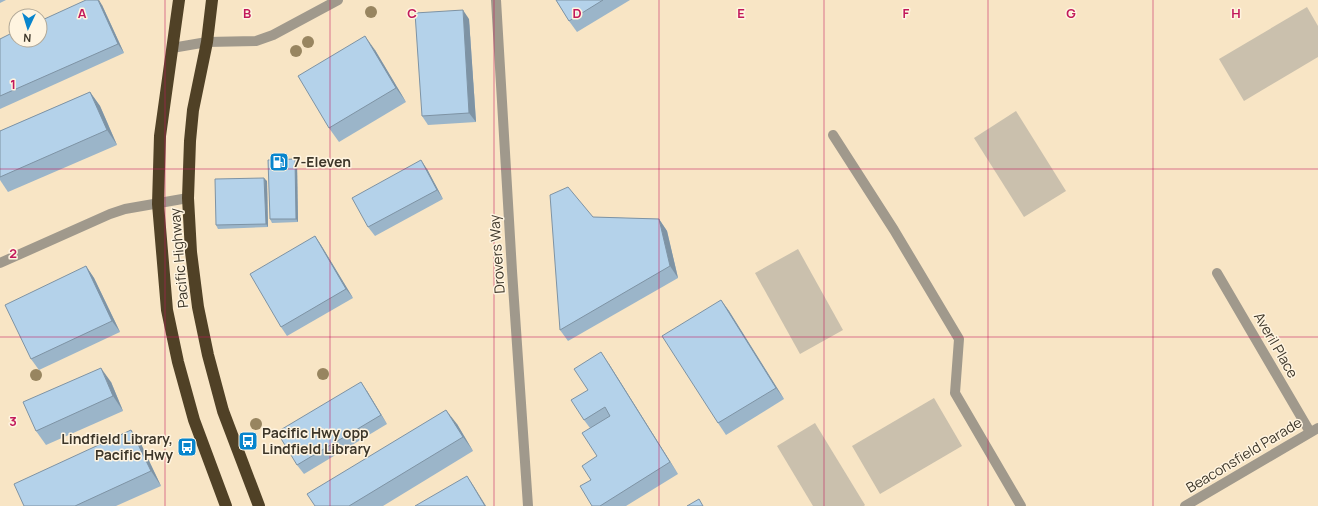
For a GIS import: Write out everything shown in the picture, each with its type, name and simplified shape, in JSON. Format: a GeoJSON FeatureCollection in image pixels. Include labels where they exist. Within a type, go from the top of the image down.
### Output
{"type":"FeatureCollection","features":[{"type":"Feature","properties":{"kind":"highway","name":"Pacific Highway"},"geometry":{"type":"LineString","coordinates":[[179,0],[160,136],[158,204],[167,310],[178,362],[194,420],[226,506]]}},
{"type":"Feature","properties":{"kind":"highway","name":"Pacific Highway"},"geometry":{"type":"LineString","coordinates":[[212,0],[206,42],[193,110],[190,141],[188,198],[191,252],[198,307],[208,355],[223,411],[259,506]]}},
{"type":"Feature","properties":{"kind":"street"},"geometry":{"type":"LineString","coordinates":[[172,48],[206,42],[256,41],[273,36],[338,0]]}},
{"type":"Feature","properties":{"kind":"street","name":"Drovers Way"},"geometry":{"type":"LineString","coordinates":[[496,0],[528,506]]}},
{"type":"Feature","properties":{"kind":"street"},"geometry":{"type":"LineString","coordinates":[[833,135],[894,230],[959,339],[955,393],[1021,506]]}},
{"type":"Feature","properties":{"kind":"street"},"geometry":{"type":"LineString","coordinates":[[0,263],[110,214],[125,209],[188,198]]}},
{"type":"Feature","properties":{"kind":"street","name":"Averil Place"},"geometry":{"type":"LineString","coordinates":[[1217,273],[1314,430]]}},
{"type":"Feature","properties":{"kind":"street","name":"Beaconsfield Parade"},"geometry":{"type":"LineString","coordinates":[[1185,506],[1314,430]]}},
{"type":"Feature","properties":{"kind":"shaded area"},"geometry":{"type":"Polygon","coordinates":[[[1307,7],[1318,26],[1318,57],[1244,101],[1219,59],[1307,7]]]}},
{"type":"Feature","properties":{"kind":"shaded area"},"geometry":{"type":"Polygon","coordinates":[[[1016,111],[1066,191],[1024,217],[974,138],[1016,111]]]}},
{"type":"Feature","properties":{"kind":"shaded area"},"geometry":{"type":"Polygon","coordinates":[[[798,249],[843,330],[800,354],[755,273],[798,249]]]}},
{"type":"Feature","properties":{"kind":"shaded area"},"geometry":{"type":"Polygon","coordinates":[[[934,398],[962,446],[880,494],[852,446],[934,398]]]}},
{"type":"Feature","properties":{"kind":"shaded area"},"geometry":{"type":"Polygon","coordinates":[[[815,423],[865,505],[864,506],[813,506],[777,446],[815,423]]]}},
{"type":"Feature","properties":{"kind":"building"},"geometry":{"type":"Polygon","coordinates":[[[86,0],[98,0],[118,44],[0,96],[0,39],[8,35],[8,48],[48,48],[48,17],[86,0]]]}},
{"type":"Feature","properties":{"kind":"building"},"geometry":{"type":"Polygon","coordinates":[[[556,0],[603,0],[569,21],[556,0]]]}},
{"type":"Feature","properties":{"kind":"building"},"geometry":{"type":"Polygon","coordinates":[[[463,10],[469,113],[422,116],[415,13],[463,10]]]}},
{"type":"Feature","properties":{"kind":"building"},"geometry":{"type":"Polygon","coordinates":[[[365,36],[396,88],[329,128],[298,76],[365,36]]]}},
{"type":"Feature","properties":{"kind":"building"},"geometry":{"type":"Polygon","coordinates":[[[90,92],[107,130],[0,177],[0,131],[90,92]]]}},
{"type":"Feature","properties":{"kind":"building"},"geometry":{"type":"Polygon","coordinates":[[[295,159],[296,219],[270,219],[268,160],[295,159]]]}},
{"type":"Feature","properties":{"kind":"building"},"geometry":{"type":"Polygon","coordinates":[[[421,160],[437,190],[368,227],[352,198],[421,160]]]}},
{"type":"Feature","properties":{"kind":"building"},"geometry":{"type":"Polygon","coordinates":[[[264,178],[266,224],[216,225],[215,179],[264,178]]]}},
{"type":"Feature","properties":{"kind":"building"},"geometry":{"type":"Polygon","coordinates":[[[568,187],[593,217],[659,219],[670,266],[560,330],[550,195],[568,187]]]}},
{"type":"Feature","properties":{"kind":"building"},"geometry":{"type":"Polygon","coordinates":[[[315,236],[346,289],[281,327],[250,274],[315,236]]]}},
{"type":"Feature","properties":{"kind":"building"},"geometry":{"type":"Polygon","coordinates":[[[86,266],[112,321],[31,359],[5,305],[86,266]]]}},
{"type":"Feature","properties":{"kind":"building"},"geometry":{"type":"Polygon","coordinates":[[[721,300],[776,388],[718,423],[662,336],[721,300]]]}},
{"type":"Feature","properties":{"kind":"building"},"geometry":{"type":"Polygon","coordinates":[[[601,352],[670,462],[600,506],[592,506],[580,486],[591,480],[582,466],[597,456],[582,433],[610,416],[605,407],[584,420],[571,400],[588,390],[574,369],[601,352]]]}},
{"type":"Feature","properties":{"kind":"building"},"geometry":{"type":"Polygon","coordinates":[[[101,368],[113,396],[36,431],[23,402],[101,368]]]}},
{"type":"Feature","properties":{"kind":"building"},"geometry":{"type":"Polygon","coordinates":[[[361,382],[381,415],[297,465],[277,432],[361,382]]]}},
{"type":"Feature","properties":{"kind":"building"},"geometry":{"type":"Polygon","coordinates":[[[446,410],[463,437],[349,506],[315,506],[307,494],[446,410]]]}},
{"type":"Feature","properties":{"kind":"building"},"geometry":{"type":"Polygon","coordinates":[[[131,430],[151,471],[75,506],[24,506],[14,484],[131,430]]]}},
{"type":"Feature","properties":{"kind":"building"},"geometry":{"type":"Polygon","coordinates":[[[467,476],[485,506],[415,506],[467,476]]]}},
{"type":"Feature","properties":{"kind":"building"},"geometry":{"type":"Polygon","coordinates":[[[699,499],[703,506],[687,506],[699,499]]]}},
{"type":"Feature","properties":{"kind":"place","name":"7-Eleven"},"geometry":{"type":"Point","coordinates":[279,162]}},
{"type":"Feature","properties":{"kind":"place","name":"Pacific Hwy opp Lindfield Library"},"geometry":{"type":"Point","coordinates":[248,441]}},
{"type":"Feature","properties":{"kind":"place","name":"Lindfield Library, Pacific Hwy"},"geometry":{"type":"Point","coordinates":[187,447]}}]}
